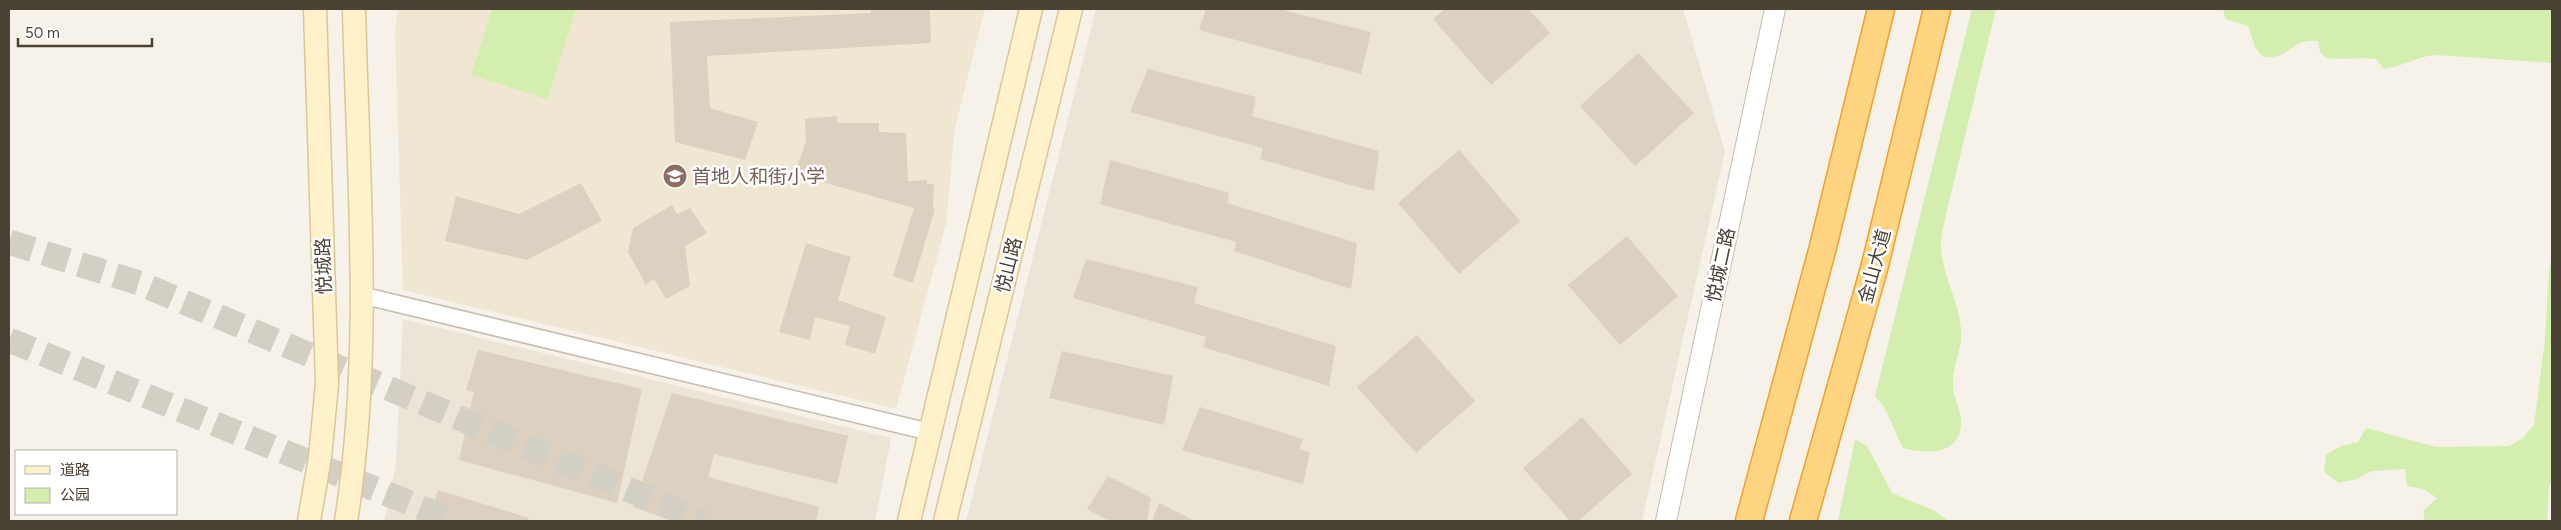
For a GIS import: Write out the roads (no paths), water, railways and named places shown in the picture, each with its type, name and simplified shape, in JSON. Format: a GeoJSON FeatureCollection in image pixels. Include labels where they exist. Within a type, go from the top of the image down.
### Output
{"type":"FeatureCollection","features":[{"type":"Feature","properties":{"kind":"highway"},"geometry":{"type":"LineString","coordinates":[[1749,521],[1823,247],[1881,9]]}},
{"type":"Feature","properties":{"kind":"highway","name":"金山大道"},"geometry":{"type":"LineString","coordinates":[[1803,521],[1875,264],[1937,9]]}},
{"type":"Feature","properties":{"kind":"main road","name":"悦城路"},"geometry":{"type":"LineString","coordinates":[[309,521],[320,457],[327,384],[314,9]]}},
{"type":"Feature","properties":{"kind":"main road","name":"悦城路"},"geometry":{"type":"LineString","coordinates":[[346,521],[354,470],[360,395],[361,294],[354,9]]}},
{"type":"Feature","properties":{"kind":"main road","name":"悦山路"},"geometry":{"type":"LineString","coordinates":[[909,521],[1031,9]]}},
{"type":"Feature","properties":{"kind":"main road","name":"悦山路"},"geometry":{"type":"LineString","coordinates":[[945,521],[1071,9]]}},
{"type":"Feature","properties":{"kind":"street","name":"悦城二路"},"geometry":{"type":"LineString","coordinates":[[1666,521],[1775,9]]}},
{"type":"Feature","properties":{"kind":"street"},"geometry":{"type":"LineString","coordinates":[[361,294],[930,432]]}},
{"type":"Feature","properties":{"kind":"tunnel"},"geometry":{"type":"LineString","coordinates":[[9,242],[139,283],[703,521]]}},
{"type":"Feature","properties":{"kind":"tunnel"},"geometry":{"type":"LineString","coordinates":[[9,340],[454,521]]}},
{"type":"Feature","properties":{"kind":"place","name":"首地人和街小学"},"geometry":{"type":"Point","coordinates":[675,176]}}]}
